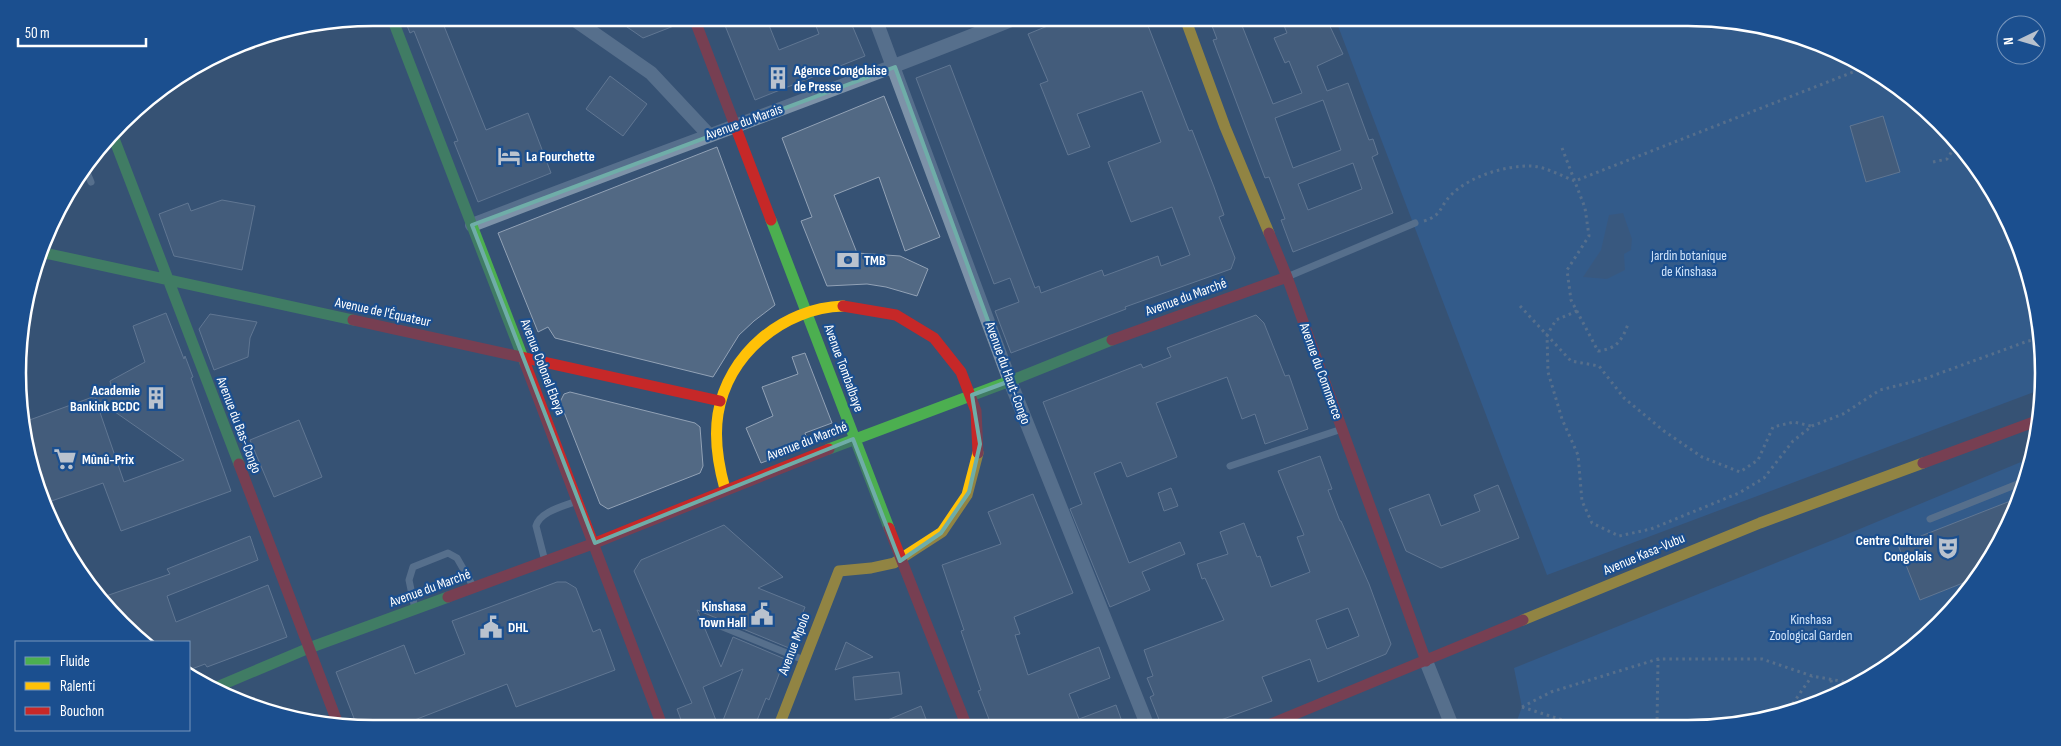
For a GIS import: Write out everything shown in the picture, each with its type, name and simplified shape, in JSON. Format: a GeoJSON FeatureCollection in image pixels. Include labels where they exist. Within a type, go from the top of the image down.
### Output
{"type":"FeatureCollection","features":[{"type":"Feature","properties":{"kind":"street","name":"Avenue Colonel Ebeya"},"geometry":{"type":"LineString","coordinates":[[395,26],[579,500],[660,720]]}},
{"type":"Feature","properties":{"kind":"street"},"geometry":{"type":"LineString","coordinates":[[583,26],[651,73],[709,135]]}},
{"type":"Feature","properties":{"kind":"street","name":"Avenue Tombalbaye"},"geometry":{"type":"LineString","coordinates":[[697,26],[808,311],[900,561],[964,720]]}},
{"type":"Feature","properties":{"kind":"street","name":"Avenue du Haut-Congo"},"geometry":{"type":"LineString","coordinates":[[878,26],[1010,381],[1145,720]]}},
{"type":"Feature","properties":{"kind":"street","name":"Avenue du Marais"},"geometry":{"type":"LineString","coordinates":[[472,225],[736,124],[895,67],[996,26]]}},
{"type":"Feature","properties":{"kind":"street","name":"Avenue du Commerce"},"geometry":{"type":"LineString","coordinates":[[1188,26],[1226,127],[1287,277],[1426,661],[1450,720]]}},
{"type":"Feature","properties":{"kind":"street","name":"Avenue du Bas-Congo"},"geometry":{"type":"LineString","coordinates":[[116,140],[167,280],[336,718]]}},
{"type":"Feature","properties":{"kind":"street","name":"Avenue de l'Équateur"},"geometry":{"type":"LineString","coordinates":[[48,254],[720,401]]}},
{"type":"Feature","properties":{"kind":"street","name":"Avenue du Marché"},"geometry":{"type":"LineString","coordinates":[[222,685],[309,648],[595,543],[854,438],[1010,381],[1106,342],[1287,277]]}},
{"type":"Feature","properties":{"kind":"street"},"geometry":{"type":"LineString","coordinates":[[725,489],[718,468],[715,446],[720,401],[730,377],[744,355],[756,342],[784,321],[808,311],[836,306],[865,306],[894,314],[911,322],[942,345],[960,368],[972,395],[978,419],[980,444],[969,492],[956,514],[941,533],[922,549],[900,561]]}},
{"type":"Feature","properties":{"kind":"street","name":"Avenue Kasa-Vubu"},"geometry":{"type":"LineString","coordinates":[[1281,720],[1426,661],[1493,631],[1760,523],[2031,423]]}},
{"type":"Feature","properties":{"kind":"street","name":"Avenue Mpolo"},"geometry":{"type":"LineString","coordinates":[[781,720],[839,571],[870,570],[900,561]]}},
{"type":"Feature","properties":{"kind":"lane"},"geometry":{"type":"LineString","coordinates":[[88,175],[91,182]]}},
{"type":"Feature","properties":{"kind":"lane","name":"Avenue du Marché"},"geometry":{"type":"LineString","coordinates":[[1287,277],[1415,224]]}},
{"type":"Feature","properties":{"kind":"lane"},"geometry":{"type":"LineString","coordinates":[[1230,466],[1342,429]]}},
{"type":"Feature","properties":{"kind":"lane"},"geometry":{"type":"LineString","coordinates":[[1930,519],[2016,485]]}},
{"type":"Feature","properties":{"kind":"lane"},"geometry":{"type":"LineString","coordinates":[[545,562],[536,526],[538,520],[545,514],[579,500]]}},
{"type":"Feature","properties":{"kind":"lane"},"geometry":{"type":"LineString","coordinates":[[416,609],[409,580],[413,567],[448,553],[457,558],[474,588]]}},
{"type":"Feature","properties":{"kind":"lane"},"geometry":{"type":"LineString","coordinates":[[718,625],[804,660]]}},
{"type":"Feature","properties":{"kind":"path"},"geometry":{"type":"LineString","coordinates":[[1415,224],[1435,217],[1451,195],[1472,179],[1500,171],[1532,166],[1575,181],[1857,71]]}},
{"type":"Feature","properties":{"kind":"path"},"geometry":{"type":"LineString","coordinates":[[1562,148],[1585,208],[1589,236],[1567,270],[1571,300],[1598,351],[1610,350],[1622,340],[1628,324]]}},
{"type":"Feature","properties":{"kind":"path"},"geometry":{"type":"LineString","coordinates":[[1933,162],[1947,159],[1953,149]]}},
{"type":"Feature","properties":{"kind":"path"},"geometry":{"type":"LineString","coordinates":[[1520,306],[1571,361],[1599,366],[1624,398],[1664,431],[1702,457],[1740,472],[1758,460],[1773,427],[1794,422],[1812,426]]}},
{"type":"Feature","properties":{"kind":"path"},"geometry":{"type":"LineString","coordinates":[[1577,311],[1556,320],[1548,335],[1548,372],[1562,420],[1578,455],[1582,501],[1592,523],[1619,536],[1651,528],[1739,493],[1764,478],[1793,441],[1812,426],[1843,414],[1880,390],[1924,379],[2033,340]]}},
{"type":"Feature","properties":{"kind":"path"},"geometry":{"type":"LineString","coordinates":[[1657,720],[1658,659]]}},
{"type":"Feature","properties":{"kind":"path"},"geometry":{"type":"LineString","coordinates":[[1563,720],[1522,707],[1551,692],[1658,659],[1762,659],[1812,676],[1844,682]]}},
{"type":"Feature","properties":{"kind":"path"},"geometry":{"type":"LineString","coordinates":[[1793,703],[1812,676]]}},
{"type":"Feature","properties":{"kind":"path"},"geometry":{"type":"LineString","coordinates":[[1831,680],[1832,688]]}},
{"type":"Feature","properties":{"kind":"highlighted area"},"geometry":{"type":"Polygon","coordinates":[[[895,67],[1010,381],[972,395],[980,444],[969,492],[941,533],[900,561],[853,439],[595,543],[472,225],[895,67]]]}},
{"type":"Feature","properties":{"kind":"green space","name":"Jardin botanique de Kinshasa"},"geometry":{"type":"Polygon","coordinates":[[[1338,26],[1688,26],[1733,29],[1778,38],[1821,53],[1881,85],[1917,112],[1949,144],[1976,180],[1999,220],[2016,262],[2028,305],[2034,350],[2034,392],[1547,575],[1338,26]]]}},
{"type":"Feature","properties":{"kind":"green space","name":"Kinshasa Zoological Garden"},"geometry":{"type":"Polygon","coordinates":[[[2023,461],[1999,526],[1976,566],[1949,602],[1917,634],[1899,648],[1881,661],[1841,684],[1778,708],[1733,717],[1688,720],[1517,720],[1522,707],[1514,668],[1838,538],[2023,461]]]}},
{"type":"Feature","properties":{"kind":"shaded area"},"geometry":{"type":"Polygon","coordinates":[[[1623,213],[1632,239],[1631,250],[1624,254],[1625,270],[1607,279],[1583,277],[1601,250],[1609,215],[1623,213]]]}},
{"type":"Feature","properties":{"kind":"building"},"geometry":{"type":"Polygon","coordinates":[[[407,26],[444,26],[486,130],[528,113],[551,173],[478,202],[454,142],[458,141],[414,31],[410,33],[407,26]]]}},
{"type":"Feature","properties":{"kind":"building"},"geometry":{"type":"Polygon","coordinates":[[[626,26],[674,26],[643,38],[626,26]]]}},
{"type":"Feature","properties":{"kind":"building","name":"Agence Congolaise de Presse"},"geometry":{"type":"Polygon","coordinates":[[[725,26],[769,26],[779,50],[819,34],[816,26],[852,26],[865,56],[755,100],[725,26]]]}},
{"type":"Feature","properties":{"kind":"building"},"geometry":{"type":"Polygon","coordinates":[[[1048,26],[1148,26],[1189,131],[1192,130],[1214,187],[1224,215],[1219,217],[1235,258],[1231,269],[1125,307],[1126,309],[1011,353],[995,311],[1019,302],[1010,278],[994,284],[916,78],[950,65],[1035,288],[1039,286],[1041,293],[1102,270],[1104,276],[1158,256],[1161,266],[1190,255],[1172,207],[1131,222],[1108,162],[1161,142],[1142,91],[1077,114],[1090,147],[1068,155],[1040,84],[1048,81],[1028,34],[1048,26]]]}},
{"type":"Feature","properties":{"kind":"building"},"geometry":{"type":"Polygon","coordinates":[[[1212,26],[1242,26],[1273,104],[1302,93],[1289,61],[1285,63],[1274,38],[1287,33],[1284,26],[1330,26],[1343,54],[1317,66],[1327,91],[1348,83],[1369,140],[1373,139],[1378,154],[1372,157],[1393,213],[1293,252],[1281,220],[1285,219],[1269,177],[1265,178],[1213,40],[1217,39],[1212,26]],[[1323,100],[1275,118],[1293,168],[1341,150],[1323,100]],[[1353,163],[1298,184],[1308,210],[1362,189],[1353,163]]]}},
{"type":"Feature","properties":{"kind":"building"},"geometry":{"type":"Polygon","coordinates":[[[610,76],[647,104],[623,136],[586,109],[610,76]]]}},
{"type":"Feature","properties":{"kind":"building"},"geometry":{"type":"Polygon","coordinates":[[[884,96],[940,237],[905,251],[879,177],[834,195],[857,253],[900,256],[928,269],[917,296],[886,287],[867,284],[827,286],[801,221],[812,217],[782,138],[884,96]]]}},
{"type":"Feature","properties":{"kind":"building"},"geometry":{"type":"Polygon","coordinates":[[[1883,116],[1900,172],[1866,182],[1850,126],[1883,116]]]}},
{"type":"Feature","properties":{"kind":"building"},"geometry":{"type":"Polygon","coordinates":[[[717,147],[775,305],[739,335],[713,377],[555,338],[548,327],[538,332],[498,233],[717,147]]]}},
{"type":"Feature","properties":{"kind":"building"},"geometry":{"type":"Polygon","coordinates":[[[222,200],[255,206],[242,270],[174,256],[159,214],[188,203],[191,211],[222,200]]]}},
{"type":"Feature","properties":{"kind":"building"},"geometry":{"type":"Polygon","coordinates":[[[166,313],[193,377],[191,378],[231,491],[121,531],[103,483],[51,501],[38,463],[29,420],[112,390],[110,381],[145,362],[133,326],[166,313]],[[95,398],[124,482],[184,460],[95,398]]]}},
{"type":"Feature","properties":{"kind":"building"},"geometry":{"type":"Polygon","coordinates":[[[210,314],[257,322],[250,338],[248,357],[214,370],[199,329],[210,314]]]}},
{"type":"Feature","properties":{"kind":"building"},"geometry":{"type":"Polygon","coordinates":[[[1256,315],[1264,323],[1285,376],[1289,375],[1308,429],[1265,444],[1255,414],[1242,419],[1227,377],[1156,403],[1177,457],[1127,477],[1121,462],[1094,473],[1129,563],[1180,542],[1185,554],[1142,572],[1150,590],[1110,607],[1070,509],[1082,504],[1043,402],[1141,364],[1143,368],[1171,357],[1167,348],[1256,315]]]}},
{"type":"Feature","properties":{"kind":"building"},"geometry":{"type":"Polygon","coordinates":[[[805,353],[832,423],[805,433],[809,445],[761,463],[746,428],[773,416],[762,387],[798,374],[792,357],[805,353]]]}},
{"type":"Feature","properties":{"kind":"building"},"geometry":{"type":"Polygon","coordinates":[[[570,392],[695,423],[700,427],[703,466],[700,473],[608,509],[600,504],[560,402],[564,394],[570,392]]]}},
{"type":"Feature","properties":{"kind":"building"},"geometry":{"type":"Polygon","coordinates":[[[299,420],[322,477],[274,497],[250,440],[299,420]]]}},
{"type":"Feature","properties":{"kind":"building"},"geometry":{"type":"Polygon","coordinates":[[[1320,456],[1332,489],[1328,490],[1369,584],[1391,644],[1386,654],[1318,682],[1310,659],[1262,677],[1272,701],[1221,720],[1159,720],[1150,697],[1154,695],[1147,678],[1153,676],[1144,650],[1224,620],[1205,578],[1202,579],[1197,564],[1228,554],[1220,532],[1244,523],[1257,557],[1260,556],[1271,587],[1310,572],[1297,537],[1304,535],[1278,471],[1320,456]],[[1348,608],[1316,620],[1327,649],[1359,636],[1348,608]]]}},
{"type":"Feature","properties":{"kind":"building"},"geometry":{"type":"Polygon","coordinates":[[[1498,485],[1519,538],[1441,568],[1406,551],[1389,509],[1429,494],[1441,526],[1480,511],[1474,495],[1498,485]]]}},
{"type":"Feature","properties":{"kind":"building"},"geometry":{"type":"Polygon","coordinates":[[[1171,488],[1178,506],[1164,511],[1158,493],[1171,488]]]}},
{"type":"Feature","properties":{"kind":"building"},"geometry":{"type":"Polygon","coordinates":[[[1033,494],[1073,593],[1014,617],[1020,634],[1015,635],[1028,675],[1099,647],[1110,678],[1069,694],[1079,719],[1116,705],[1121,720],[989,720],[978,691],[981,690],[961,631],[964,630],[942,565],[1001,544],[988,512],[1033,494]]]}},
{"type":"Feature","properties":{"kind":"building","name":"Centre Culturel Congolais"},"geometry":{"type":"Polygon","coordinates":[[[2010,501],[1988,546],[1964,583],[1920,600],[1898,545],[2010,501]]]}},
{"type":"Feature","properties":{"kind":"building","name":"Kinshasa Town Hall"},"geometry":{"type":"Polygon","coordinates":[[[724,525],[783,577],[758,588],[805,607],[789,648],[697,610],[721,667],[733,637],[785,659],[769,700],[766,698],[757,720],[723,720],[743,669],[703,687],[716,720],[681,720],[677,709],[692,703],[634,571],[641,560],[724,525]]]}},
{"type":"Feature","properties":{"kind":"building"},"geometry":{"type":"Polygon","coordinates":[[[250,536],[258,560],[167,596],[176,622],[268,585],[287,637],[207,667],[205,664],[193,669],[190,667],[190,641],[153,641],[107,596],[170,574],[167,569],[250,536]]]}},
{"type":"Feature","properties":{"kind":"building"},"geometry":{"type":"Polygon","coordinates":[[[557,582],[566,582],[576,588],[593,632],[600,629],[615,670],[516,707],[507,684],[415,720],[354,719],[336,672],[404,645],[415,674],[465,654],[452,621],[557,582]]]}},
{"type":"Feature","properties":{"kind":"building"},"geometry":{"type":"Polygon","coordinates":[[[846,642],[873,657],[835,670],[846,642]]]}},
{"type":"Feature","properties":{"kind":"building"},"geometry":{"type":"Polygon","coordinates":[[[899,672],[902,694],[855,700],[853,677],[899,672]]]}},
{"type":"Feature","properties":{"kind":"building"},"geometry":{"type":"Polygon","coordinates":[[[921,706],[926,720],[888,720],[921,706]]]}},
{"type":"Feature","properties":{"kind":"traffic: fast"},"geometry":{"type":"LineString","coordinates":[[395,26],[525,363]]}},
{"type":"Feature","properties":{"kind":"traffic: fast"},"geometry":{"type":"LineString","coordinates":[[115,141],[239,464]]}},
{"type":"Feature","properties":{"kind":"traffic: fast"},"geometry":{"type":"LineString","coordinates":[[771,220],[889,528]]}},
{"type":"Feature","properties":{"kind":"traffic: fast"},"geometry":{"type":"LineString","coordinates":[[48,254],[353,320]]}},
{"type":"Feature","properties":{"kind":"traffic: fast"},"geometry":{"type":"LineString","coordinates":[[829,449],[1010,381],[1112,340]]}},
{"type":"Feature","properties":{"kind":"traffic: fast"},"geometry":{"type":"LineString","coordinates":[[222,685],[309,648],[448,597]]}},
{"type":"Feature","properties":{"kind":"traffic: slow"},"geometry":{"type":"LineString","coordinates":[[1188,26],[1225,127],[1269,233]]}},
{"type":"Feature","properties":{"kind":"traffic: slow"},"geometry":{"type":"LineString","coordinates":[[725,489],[720,470],[716,433],[718,414],[724,392],[733,372],[746,354],[762,338],[780,325],[800,315],[821,309],[843,306]]}},
{"type":"Feature","properties":{"kind":"traffic: slow"},"geometry":{"type":"LineString","coordinates":[[781,720],[839,571],[871,568],[894,563],[942,532],[967,495],[978,453]]}},
{"type":"Feature","properties":{"kind":"traffic: slow"},"geometry":{"type":"LineString","coordinates":[[1523,620],[1760,523],[1923,463]]}},
{"type":"Feature","properties":{"kind":"traffic: jam"},"geometry":{"type":"LineString","coordinates":[[697,26],[771,220]]}},
{"type":"Feature","properties":{"kind":"traffic: jam"},"geometry":{"type":"LineString","coordinates":[[1269,233],[1287,277],[1426,661]]}},
{"type":"Feature","properties":{"kind":"traffic: jam"},"geometry":{"type":"LineString","coordinates":[[1112,340],[1287,277]]}},
{"type":"Feature","properties":{"kind":"traffic: jam"},"geometry":{"type":"LineString","coordinates":[[843,306],[896,315],[934,338],[961,372],[976,411],[978,453]]}},
{"type":"Feature","properties":{"kind":"traffic: jam"},"geometry":{"type":"LineString","coordinates":[[353,320],[720,401]]}},
{"type":"Feature","properties":{"kind":"traffic: jam"},"geometry":{"type":"LineString","coordinates":[[525,363],[660,720]]}},
{"type":"Feature","properties":{"kind":"traffic: jam"},"geometry":{"type":"LineString","coordinates":[[1923,463],[2031,423]]}},
{"type":"Feature","properties":{"kind":"traffic: jam"},"geometry":{"type":"LineString","coordinates":[[448,597],[595,543],[829,449]]}},
{"type":"Feature","properties":{"kind":"traffic: jam"},"geometry":{"type":"LineString","coordinates":[[239,464],[336,718]]}},
{"type":"Feature","properties":{"kind":"traffic: jam"},"geometry":{"type":"LineString","coordinates":[[889,528],[964,720]]}},
{"type":"Feature","properties":{"kind":"traffic: jam"},"geometry":{"type":"LineString","coordinates":[[1281,720],[1523,620]]}},
{"type":"Feature","properties":{"kind":"place","name":"Agence Congolaise de Presse"},"geometry":{"type":"Point","coordinates":[778,78]}},
{"type":"Feature","properties":{"kind":"place","name":"La Fourchette"},"geometry":{"type":"Point","coordinates":[509,156]}},
{"type":"Feature","properties":{"kind":"place","name":"TMB"},"geometry":{"type":"Point","coordinates":[848,260]}},
{"type":"Feature","properties":{"kind":"place","name":"Academie Bankink BCDC"},"geometry":{"type":"Point","coordinates":[156,398]}},
{"type":"Feature","properties":{"kind":"place","name":"Mûnû-Prix"},"geometry":{"type":"Point","coordinates":[65,459]}},
{"type":"Feature","properties":{"kind":"place","name":"Centre Culturel Congolais"},"geometry":{"type":"Point","coordinates":[1948,548]}},
{"type":"Feature","properties":{"kind":"place","name":"Kinshasa Town Hall"},"geometry":{"type":"Point","coordinates":[762,614]}},
{"type":"Feature","properties":{"kind":"place","name":"DHL"},"geometry":{"type":"Point","coordinates":[491,627]}}]}
